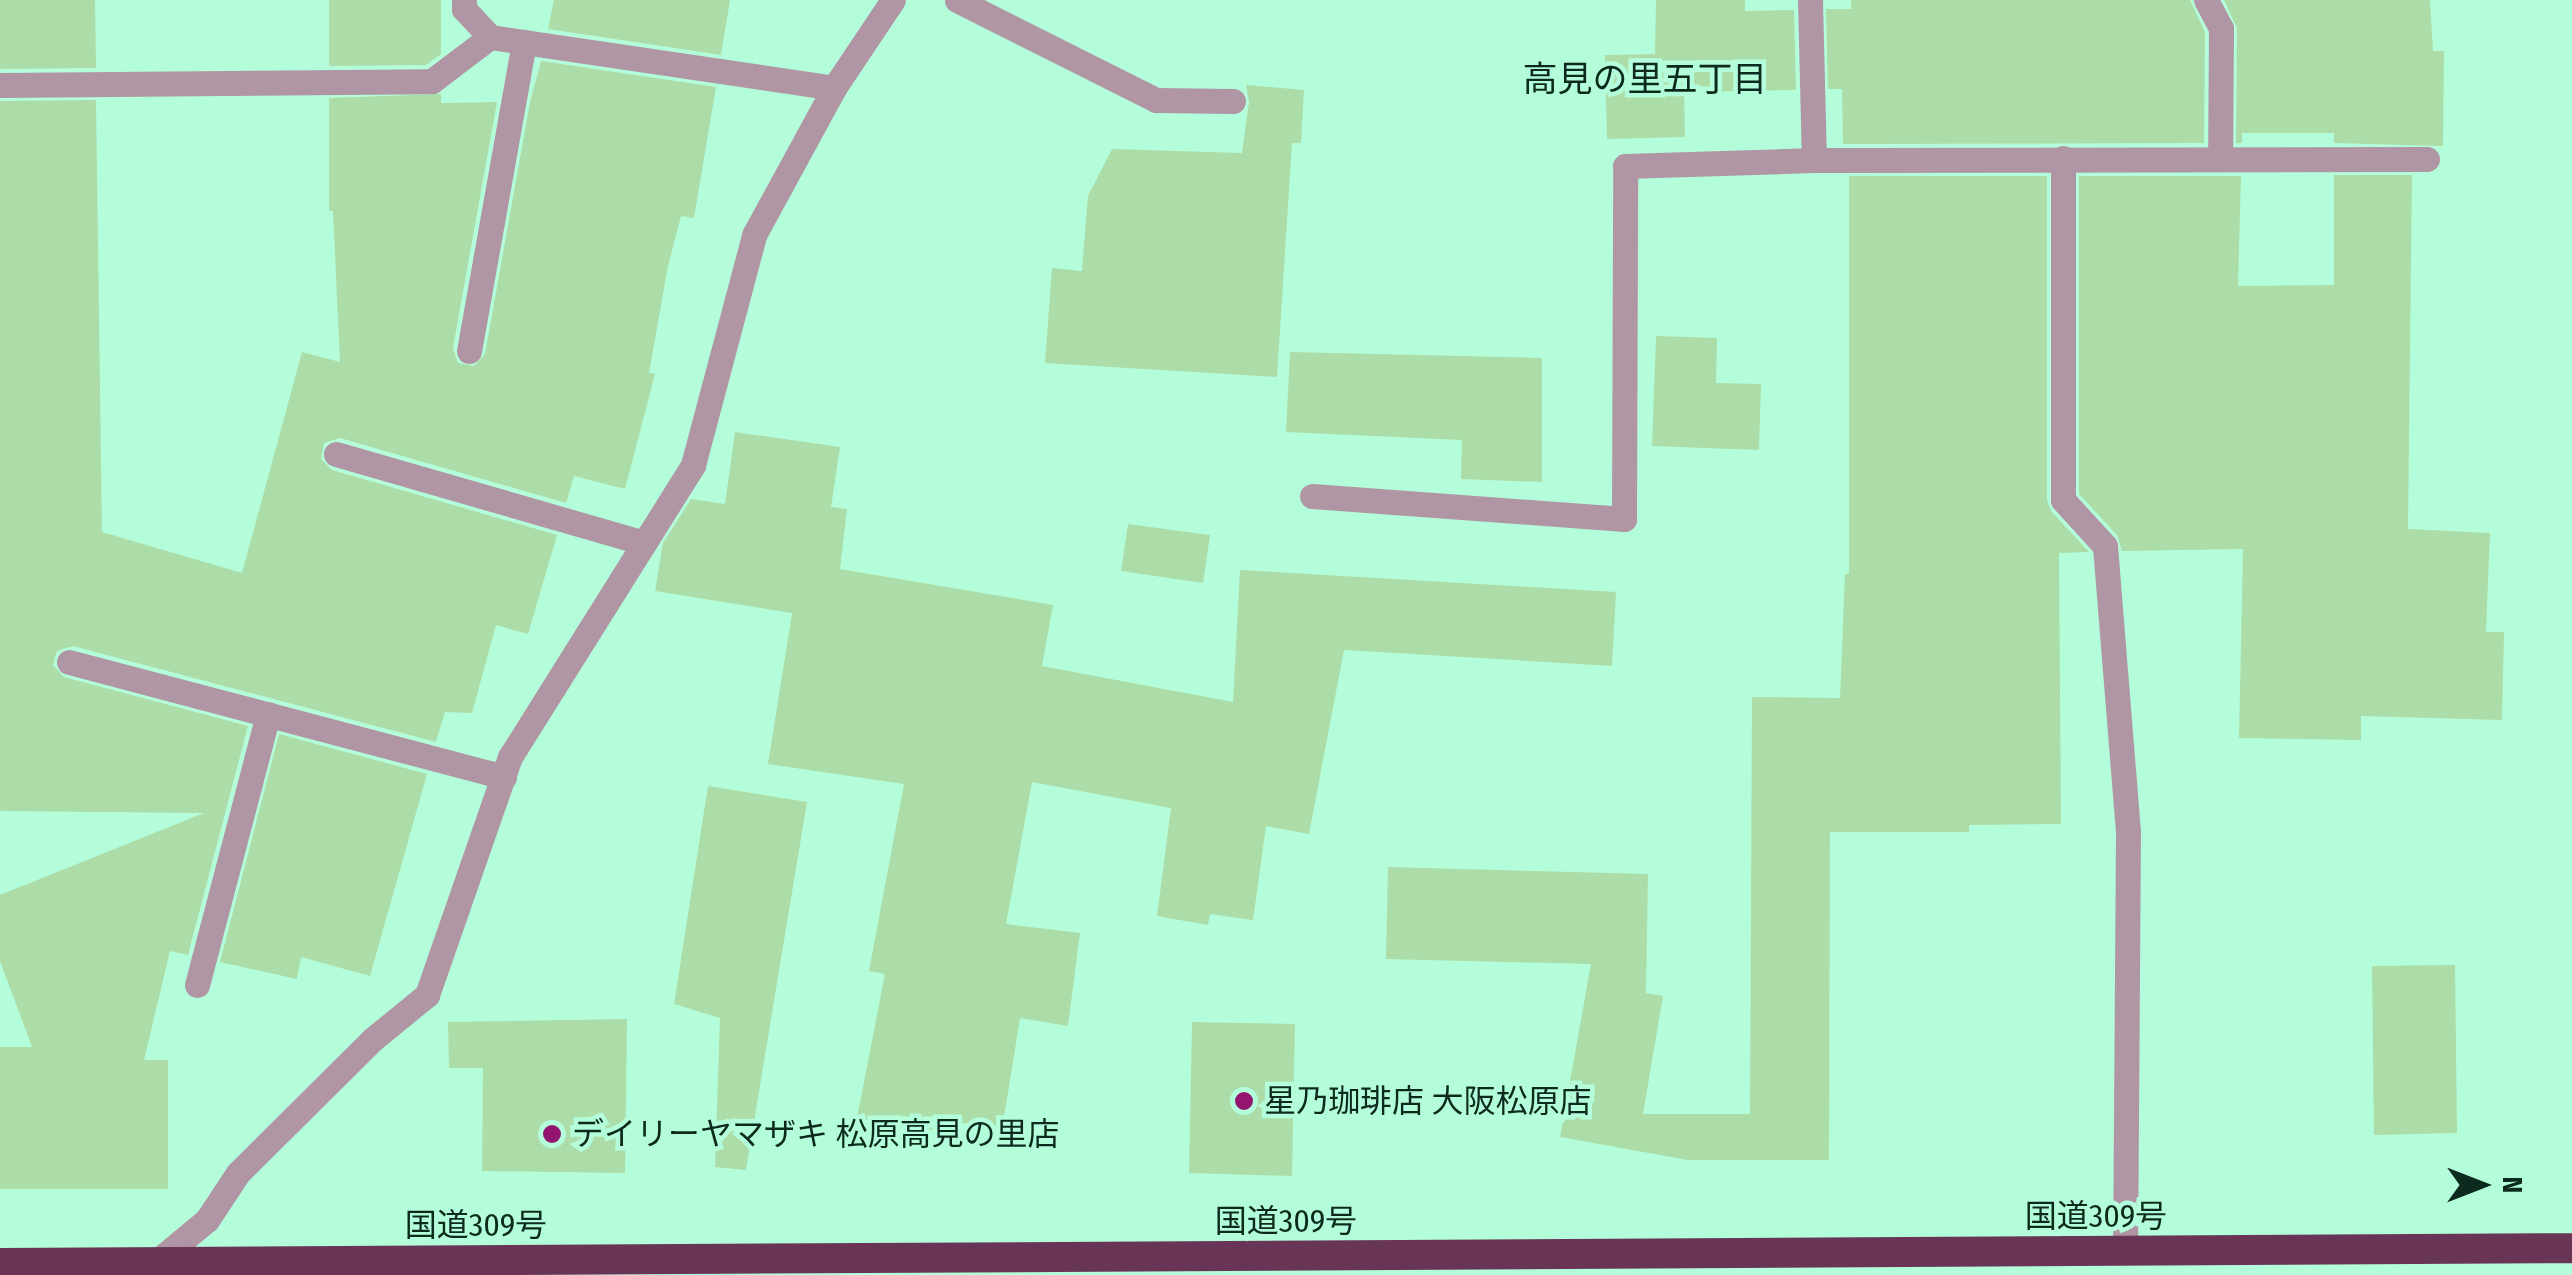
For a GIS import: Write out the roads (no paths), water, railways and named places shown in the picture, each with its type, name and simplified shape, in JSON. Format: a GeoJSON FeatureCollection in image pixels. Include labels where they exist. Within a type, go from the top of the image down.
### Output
{"type":"FeatureCollection","features":[{"type":"Feature","properties":{"kind":"highway","name":"国道309号"},"geometry":{"type":"LineString","coordinates":[[0,1262],[149,1268],[962,1266],[2572,1248]]}},
{"type":"Feature","properties":{"kind":"street"},"geometry":{"type":"LineString","coordinates":[[464,0],[464,9],[490,38],[834,88]]}},
{"type":"Feature","properties":{"kind":"street"},"geometry":{"type":"LineString","coordinates":[[149,1268],[207,1220],[238,1172],[373,1039],[427,996],[510,757],[693,465],[754,235],[834,88],[893,0]]}},
{"type":"Feature","properties":{"kind":"street"},"geometry":{"type":"LineString","coordinates":[[957,0],[1156,100],[1233,101]]}},
{"type":"Feature","properties":{"kind":"street"},"geometry":{"type":"LineString","coordinates":[[1810,0],[1814,160]]}},
{"type":"Feature","properties":{"kind":"street"},"geometry":{"type":"LineString","coordinates":[[2206,0],[2221,28],[2220,157]]}},
{"type":"Feature","properties":{"kind":"street"},"geometry":{"type":"LineString","coordinates":[[0,85],[432,81],[490,38]]}},
{"type":"Feature","properties":{"kind":"street"},"geometry":{"type":"LineString","coordinates":[[469,351],[524,42]]}},
{"type":"Feature","properties":{"kind":"street"},"geometry":{"type":"LineString","coordinates":[[2063,158],[2063,500],[2105,546],[2128,831],[2125,1251]]}},
{"type":"Feature","properties":{"kind":"street"},"geometry":{"type":"LineString","coordinates":[[1312,496],[1624,518],[1625,166],[1814,160],[2427,159]]}},
{"type":"Feature","properties":{"kind":"street"},"geometry":{"type":"LineString","coordinates":[[336,454],[644,543]]}},
{"type":"Feature","properties":{"kind":"street"},"geometry":{"type":"LineString","coordinates":[[69,662],[504,777]]}},
{"type":"Feature","properties":{"kind":"street"},"geometry":{"type":"LineString","coordinates":[[197,986],[268,714]]}},
{"type":"Feature","properties":{"kind":"place","name":"星乃珈琲店 大阪松原店"},"geometry":{"type":"Point","coordinates":[1244,1101]}},
{"type":"Feature","properties":{"kind":"place","name":"デイリーヤマザキ 松原高見の里店"},"geometry":{"type":"Point","coordinates":[552,1134]}},
{"type":"Feature","properties":{"kind":"district","name":"高見の里五丁目"},"geometry":{"type":"Point","coordinates":[1645,79]}}]}
